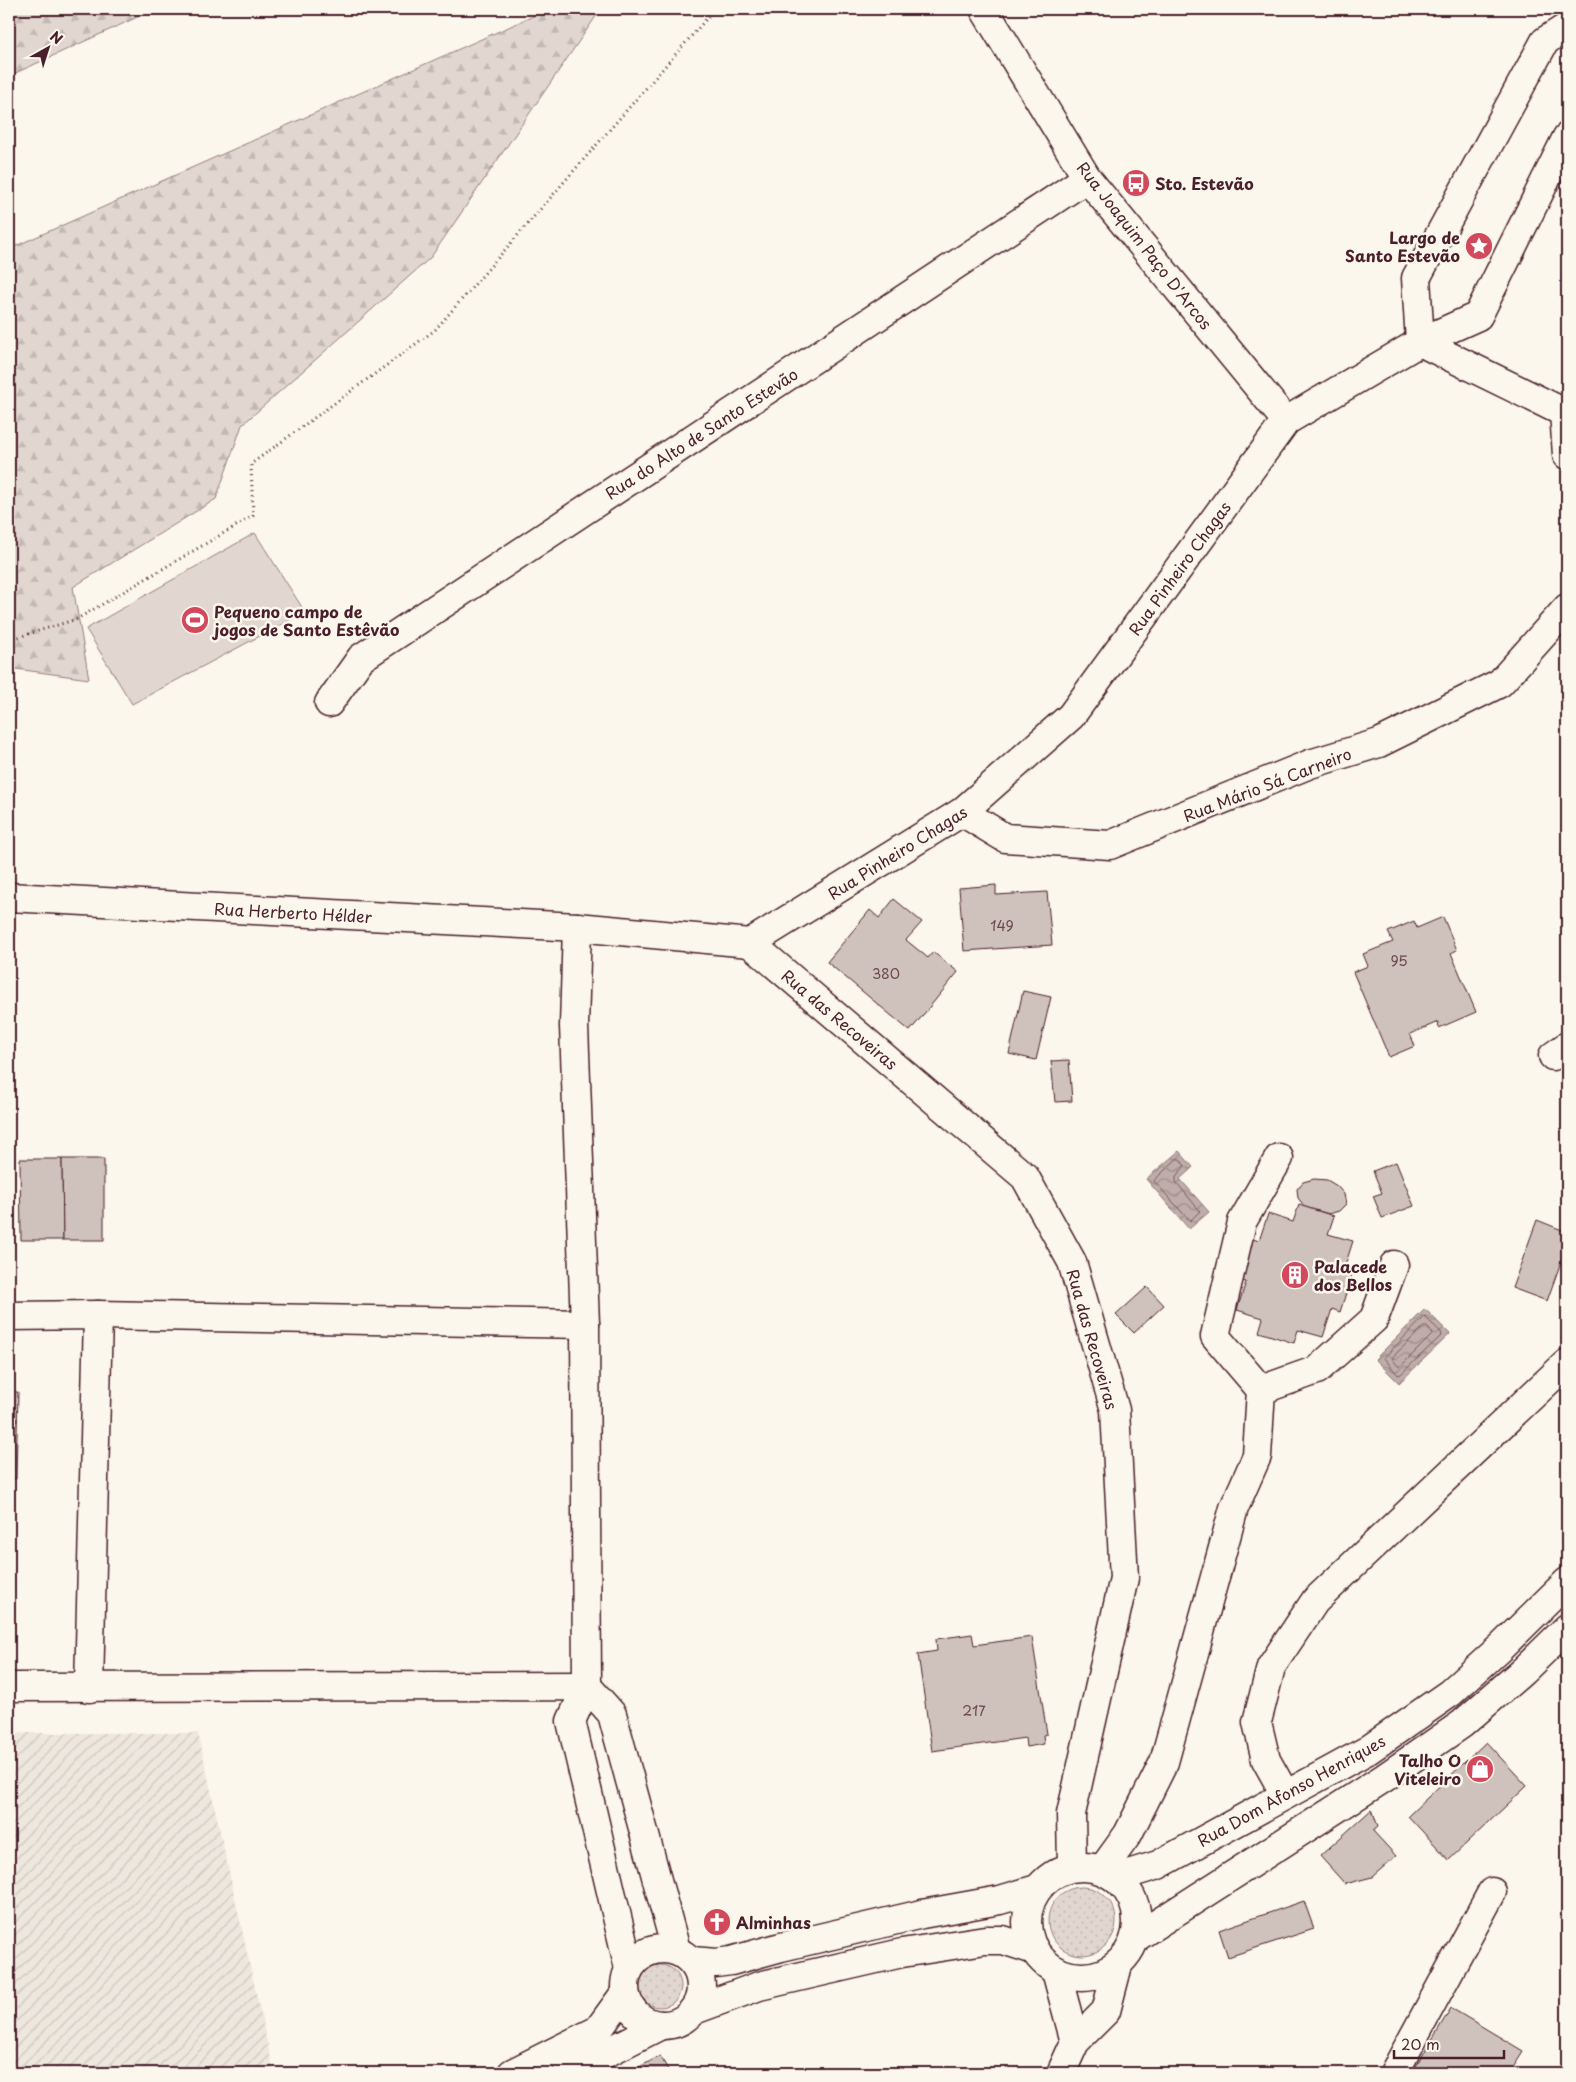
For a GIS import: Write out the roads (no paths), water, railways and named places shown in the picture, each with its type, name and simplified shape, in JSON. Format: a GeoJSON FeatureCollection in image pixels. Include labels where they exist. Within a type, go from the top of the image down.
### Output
{"type":"FeatureCollection","features":[{"type":"Feature","properties":{"kind":"street","name":"Rua Joaquim Paço D'Arcos"},"geometry":{"type":"LineString","coordinates":[[984,9],[1087,178],[1286,422]]}},
{"type":"Feature","properties":{"kind":"street"},"geometry":{"type":"LineString","coordinates":[[1420,342],[1416,278],[1544,41],[1567,27]]}},
{"type":"Feature","properties":{"kind":"street"},"geometry":{"type":"LineString","coordinates":[[1286,422],[1420,342],[1478,316],[1567,137]]}},
{"type":"Feature","properties":{"kind":"street","name":"Rua do Alto de Santo Estevão"},"geometry":{"type":"LineString","coordinates":[[329,703],[361,658],[1087,178]]}},
{"type":"Feature","properties":{"kind":"street"},"geometry":{"type":"LineString","coordinates":[[1420,342],[1566,413],[1567,455]]}},
{"type":"Feature","properties":{"kind":"street","name":"Rua Pinheiro Chagas"},"geometry":{"type":"LineString","coordinates":[[750,943],[962,812],[1072,716],[1286,422]]}},
{"type":"Feature","properties":{"kind":"street","name":"Rua Mário Sá Carneiro"},"geometry":{"type":"LineString","coordinates":[[962,812],[1005,838],[1110,845],[1310,764],[1379,743],[1500,683],[1567,608]]}},
{"type":"Feature","properties":{"kind":"street","name":"Rua Herberto Hélder"},"geometry":{"type":"LineString","coordinates":[[9,897],[577,927]]}},
{"type":"Feature","properties":{"kind":"street"},"geometry":{"type":"LineString","coordinates":[[661,2025],[648,2022],[637,2016],[630,2005],[627,1981],[570,1721],[587,1686],[584,1324],[574,1026],[577,927],[750,943]]}},
{"type":"Feature","properties":{"kind":"street","name":"Rua das Recoveiras"},"geometry":{"type":"LineString","coordinates":[[750,943],[1025,1177],[1072,1262],[1115,1410],[1124,1578],[1071,1814],[1072,1868]]}},
{"type":"Feature","properties":{"kind":"street"},"geometry":{"type":"LineString","coordinates":[[1109,1874],[1164,1762],[1234,1508],[1257,1456],[1261,1390],[1216,1336],[1242,1222],[1279,1158]]}},
{"type":"Feature","properties":{"kind":"street"},"geometry":{"type":"LineString","coordinates":[[1261,1390],[1317,1370],[1374,1318],[1394,1265]]}},
{"type":"Feature","properties":{"kind":"street"},"geometry":{"type":"LineString","coordinates":[[9,1316],[98,1315],[584,1324]]}},
{"type":"Feature","properties":{"kind":"street"},"geometry":{"type":"LineString","coordinates":[[89,1688],[98,1315]]}},
{"type":"Feature","properties":{"kind":"street"},"geometry":{"type":"LineString","coordinates":[[1285,1794],[1266,1760],[1257,1722],[1271,1667],[1315,1601],[1567,1363]]}},
{"type":"Feature","properties":{"kind":"street","name":"Rua Dom Afonso Henriques"},"geometry":{"type":"LineString","coordinates":[[1109,1874],[1158,1865],[1368,1750],[1450,1693],[1501,1647],[1567,1582]]}},
{"type":"Feature","properties":{"kind":"street","name":"Rua Dom Afonso Henriques"},"geometry":{"type":"LineString","coordinates":[[1135,1938],[1384,1778],[1462,1724],[1523,1671],[1567,1628]]}},
{"type":"Feature","properties":{"kind":"street"},"geometry":{"type":"LineString","coordinates":[[9,1687],[587,1686],[612,1714],[684,1956],[699,1972],[702,1985],[700,1999],[694,2010]]}},
{"type":"Feature","properties":{"kind":"street","name":"Rua Dom Afonso Henriques"},"geometry":{"type":"LineString","coordinates":[[1087,1867],[1109,1874],[1127,1890],[1134,1904],[1138,1921],[1135,1938],[1128,1952],[1118,1965],[1104,1973],[1088,1977],[1072,1977],[1056,1971],[1043,1962],[1034,1950],[1028,1935],[1026,1919],[1030,1903],[1037,1889],[1058,1872],[1072,1868],[1087,1867]]}},
{"type":"Feature","properties":{"kind":"street","name":"Rua Dom Afonso Henriques"},"geometry":{"type":"LineString","coordinates":[[512,2073],[598,2030],[627,1981],[635,1960],[654,1949],[665,1948],[684,1956],[716,1963],[731,1961],[781,1947],[913,1916],[1000,1900],[1037,1889]]}},
{"type":"Feature","properties":{"kind":"street"},"geometry":{"type":"LineString","coordinates":[[1394,2073],[1492,1892]]}},
{"type":"Feature","properties":{"kind":"street","name":"Rua Dom Afonso Henriques"},"geometry":{"type":"LineString","coordinates":[[567,2073],[661,2025],[673,2024],[685,2019],[694,2010],[759,1986],[902,1953],[985,1940],[1003,1940],[1034,1950]]}},
{"type":"Feature","properties":{"kind":"street"},"geometry":{"type":"LineString","coordinates":[[1061,2073],[1075,2042],[1106,2011],[1118,1965]]}},
{"type":"Feature","properties":{"kind":"street"},"geometry":{"type":"LineString","coordinates":[[1056,1971],[1075,2042]]}},
{"type":"Feature","properties":{"kind":"water"},"geometry":{"type":"Polygon","coordinates":[[[1179,1151],[1193,1167],[1180,1179],[1209,1212],[1189,1229],[1146,1179],[1179,1151]]]}},
{"type":"Feature","properties":{"kind":"water"},"geometry":{"type":"Polygon","coordinates":[[[1425,1309],[1450,1334],[1399,1383],[1375,1359],[1425,1309]]]}},
{"type":"Feature","properties":{"kind":"place","name":"Sto. Estevão"},"geometry":{"type":"Point","coordinates":[1136,183]}},
{"type":"Feature","properties":{"kind":"place","name":"Largo de Santo Estevão"},"geometry":{"type":"Point","coordinates":[1479,246]}},
{"type":"Feature","properties":{"kind":"place","name":"Pequeno campo de jogos de Santo Estêvão"},"geometry":{"type":"Point","coordinates":[195,620]}},
{"type":"Feature","properties":{"kind":"place","name":"Palacede dos Bellos"},"geometry":{"type":"Point","coordinates":[1295,1275]}},
{"type":"Feature","properties":{"kind":"place","name":"Talho O Viteleiro"},"geometry":{"type":"Point","coordinates":[1480,1769]}},
{"type":"Feature","properties":{"kind":"place","name":"Alminhas"},"geometry":{"type":"Point","coordinates":[717,1922]}}]}
